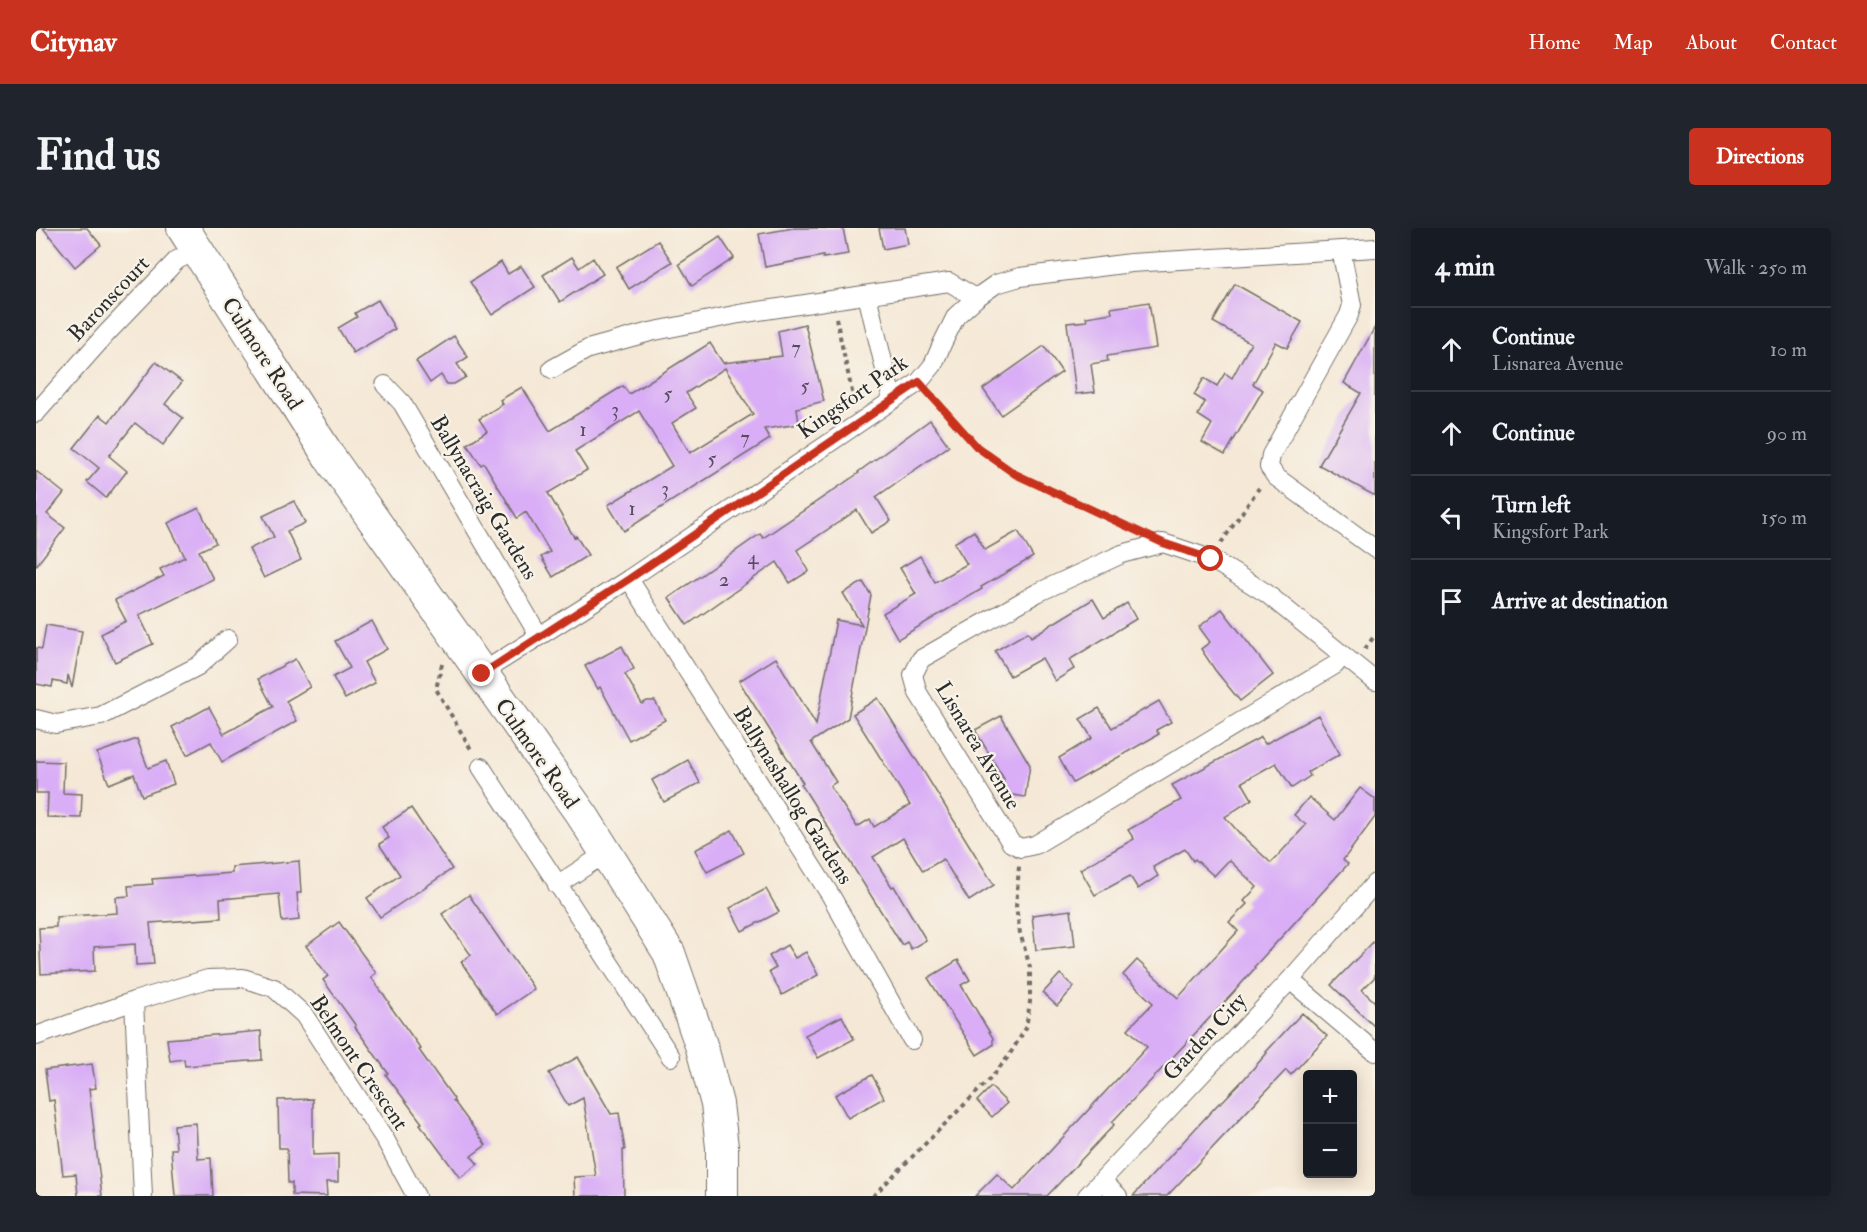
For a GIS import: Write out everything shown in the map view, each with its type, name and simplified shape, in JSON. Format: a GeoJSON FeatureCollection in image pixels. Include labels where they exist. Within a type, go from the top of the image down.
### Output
{"type":"FeatureCollection","features":[{"type":"Feature","properties":{"kind":"highway","name":"Culmore Road"},"geometry":{"type":"LineString","coordinates":[[190,239],[330,458],[556,779],[669,953],[699,1037],[717,1104],[722,1147],[722,1196]]}},
{"type":"Feature","properties":{"kind":"street","name":"Baronscourt"},"geometry":{"type":"LineString","coordinates":[[36,413],[107,333],[177,260],[190,239]]}},
{"type":"Feature","properties":{"kind":"street","name":"Kingsfort Park"},"geometry":{"type":"LineString","coordinates":[[482,674],[629,579],[919,382],[933,365],[956,316],[996,284],[1031,276],[1131,263],[1375,248]]}},
{"type":"Feature","properties":{"kind":"street"},"geometry":{"type":"LineString","coordinates":[[1341,250],[1352,305],[1349,315],[1271,455],[1269,467],[1276,477],[1375,549]]}},
{"type":"Feature","properties":{"kind":"street"},"geometry":{"type":"LineString","coordinates":[[552,369],[588,349],[650,332],[739,314],[949,282],[976,298]]}},
{"type":"Feature","properties":{"kind":"street"},"geometry":{"type":"LineString","coordinates":[[867,295],[892,399]]}},
{"type":"Feature","properties":{"kind":"street","name":"Ballynacraig Gardens"},"geometry":{"type":"LineString","coordinates":[[385,385],[402,403],[539,636]]}},
{"type":"Feature","properties":{"kind":"street"},"geometry":{"type":"LineString","coordinates":[[1163,543],[1211,559],[1266,593],[1375,681]]}},
{"type":"Feature","properties":{"kind":"street","name":"Lisnarea Avenue"},"geometry":{"type":"LineString","coordinates":[[1021,848],[1011,843],[958,760],[918,693],[913,675],[921,659],[1037,593],[1122,554],[1163,543]]}},
{"type":"Feature","properties":{"kind":"street","name":"Ballynashallog Gardens"},"geometry":{"type":"LineString","coordinates":[[629,579],[831,896],[912,1040]]}},
{"type":"Feature","properties":{"kind":"street"},"geometry":{"type":"LineString","coordinates":[[36,719],[56,724],[100,716],[198,666],[228,639]]}},
{"type":"Feature","properties":{"kind":"street"},"geometry":{"type":"LineString","coordinates":[[1021,848],[1035,845],[1335,665],[1342,656]]}},
{"type":"Feature","properties":{"kind":"street"},"geometry":{"type":"LineString","coordinates":[[481,767],[671,1057]]}},
{"type":"Feature","properties":{"kind":"street"},"geometry":{"type":"LineString","coordinates":[[557,885],[606,853]]}},
{"type":"Feature","properties":{"kind":"street","name":"Garden City"},"geometry":{"type":"LineString","coordinates":[[1087,1196],[1290,980],[1375,884]]}},
{"type":"Feature","properties":{"kind":"street","name":"Belmont Crescent"},"geometry":{"type":"LineString","coordinates":[[36,1036],[134,1001],[208,979],[243,978],[274,988],[304,1015],[386,1141],[416,1196]]}},
{"type":"Feature","properties":{"kind":"street"},"geometry":{"type":"LineString","coordinates":[[1290,980],[1375,1052]]}},
{"type":"Feature","properties":{"kind":"street"},"geometry":{"type":"LineString","coordinates":[[134,1001],[143,1196]]}},
{"type":"Feature","properties":{"kind":"street"},"geometry":{"type":"LineString","coordinates":[[1102,1180],[1118,1196]]}},
{"type":"Feature","properties":{"kind":"path"},"geometry":{"type":"LineString","coordinates":[[833,300],[859,423]]}},
{"type":"Feature","properties":{"kind":"path"},"geometry":{"type":"LineString","coordinates":[[919,382],[977,447],[1015,474],[1163,543]]}},
{"type":"Feature","properties":{"kind":"path"},"geometry":{"type":"LineString","coordinates":[[1211,559],[1258,491],[1269,467]]}},
{"type":"Feature","properties":{"kind":"path"},"geometry":{"type":"LineString","coordinates":[[451,629],[436,689],[481,767]]}},
{"type":"Feature","properties":{"kind":"path"},"geometry":{"type":"LineString","coordinates":[[873,1196],[990,1078],[1008,1057],[1026,1028],[1030,1002],[1030,967],[1020,933],[1016,907],[1021,848]]}},
{"type":"Feature","properties":{"kind":"building"},"geometry":{"type":"Polygon","coordinates":[[[43,228],[87,228],[101,245],[75,267],[43,228]]]}},
{"type":"Feature","properties":{"kind":"building"},"geometry":{"type":"Polygon","coordinates":[[[793,228],[843,228],[848,254],[823,258],[823,256],[765,267],[759,234],[793,228]]]}},
{"type":"Feature","properties":{"kind":"building"},"geometry":{"type":"Polygon","coordinates":[[[879,228],[905,228],[908,244],[883,249],[879,228]]]}},
{"type":"Feature","properties":{"kind":"building"},"geometry":{"type":"Polygon","coordinates":[[[720,237],[734,258],[692,286],[679,264],[720,237]]]}},
{"type":"Feature","properties":{"kind":"building"},"geometry":{"type":"Polygon","coordinates":[[[658,241],[672,262],[629,289],[616,267],[658,241]]]}},
{"type":"Feature","properties":{"kind":"building"},"geometry":{"type":"Polygon","coordinates":[[[572,257],[579,268],[593,258],[603,274],[560,302],[543,275],[572,257]]]}},
{"type":"Feature","properties":{"kind":"building"},"geometry":{"type":"Polygon","coordinates":[[[501,262],[508,274],[521,266],[535,287],[492,315],[470,282],[501,262]]]}},
{"type":"Feature","properties":{"kind":"building"},"geometry":{"type":"Polygon","coordinates":[[[1235,284],[1302,322],[1287,348],[1276,342],[1253,384],[1263,390],[1225,455],[1202,442],[1212,424],[1198,415],[1205,402],[1194,395],[1204,378],[1217,386],[1225,373],[1232,378],[1251,343],[1213,322],[1235,284]]]}},
{"type":"Feature","properties":{"kind":"building"},"geometry":{"type":"Polygon","coordinates":[[[378,300],[395,329],[353,353],[338,328],[357,317],[355,313],[378,300]]]}},
{"type":"Feature","properties":{"kind":"building"},"geometry":{"type":"Polygon","coordinates":[[[1149,302],[1156,348],[1107,356],[1108,361],[1091,364],[1095,392],[1076,394],[1067,323],[1087,321],[1086,317],[1112,313],[1111,308],[1149,302]]]}},
{"type":"Feature","properties":{"kind":"building"},"geometry":{"type":"Polygon","coordinates":[[[805,324],[824,401],[797,408],[799,424],[764,429],[770,439],[624,531],[608,505],[672,466],[639,411],[575,451],[587,470],[548,493],[574,537],[576,536],[588,555],[553,577],[541,557],[550,552],[526,512],[517,518],[484,463],[481,465],[467,444],[487,431],[479,419],[503,404],[500,400],[522,387],[550,431],[623,386],[629,394],[710,343],[723,363],[782,356],[778,331],[805,324]],[[725,368],[686,393],[696,408],[672,423],[690,453],[753,414],[725,368]]]}},
{"type":"Feature","properties":{"kind":"building"},"geometry":{"type":"Polygon","coordinates":[[[1375,327],[1375,496],[1319,465],[1361,393],[1344,383],[1375,327]]]}},
{"type":"Feature","properties":{"kind":"building"},"geometry":{"type":"Polygon","coordinates":[[[454,336],[468,357],[457,364],[466,377],[454,384],[447,384],[441,375],[430,383],[416,361],[454,336]]]}},
{"type":"Feature","properties":{"kind":"building"},"geometry":{"type":"Polygon","coordinates":[[[1044,346],[1062,372],[1001,415],[983,389],[1044,346]]]}},
{"type":"Feature","properties":{"kind":"building"},"geometry":{"type":"Polygon","coordinates":[[[156,362],[182,382],[165,404],[183,418],[163,445],[135,423],[109,456],[127,471],[106,498],[87,482],[99,468],[74,448],[100,415],[109,422],[156,362]]]}},
{"type":"Feature","properties":{"kind":"building"},"geometry":{"type":"Polygon","coordinates":[[[930,420],[949,446],[876,497],[891,521],[871,533],[857,510],[797,550],[809,571],[790,583],[777,562],[687,625],[669,598],[760,534],[763,538],[859,473],[930,420]]]}},
{"type":"Feature","properties":{"kind":"building"},"geometry":{"type":"Polygon","coordinates":[[[36,471],[64,493],[47,514],[65,528],[36,566],[36,471]]]}},
{"type":"Feature","properties":{"kind":"building"},"geometry":{"type":"Polygon","coordinates":[[[294,501],[305,523],[287,531],[301,560],[264,578],[249,549],[274,537],[263,516],[294,501]]]}},
{"type":"Feature","properties":{"kind":"building"},"geometry":{"type":"Polygon","coordinates":[[[199,508],[216,543],[199,551],[213,579],[139,615],[153,644],[115,662],[101,634],[126,621],[115,600],[164,576],[160,569],[185,557],[168,523],[199,508]]]}},
{"type":"Feature","properties":{"kind":"building"},"geometry":{"type":"Polygon","coordinates":[[[974,531],[985,550],[1018,531],[1033,557],[898,639],[883,613],[916,594],[900,568],[920,556],[935,582],[967,564],[954,543],[974,531]]]}},
{"type":"Feature","properties":{"kind":"building"},"geometry":{"type":"Polygon","coordinates":[[[863,582],[871,595],[848,718],[811,742],[836,782],[830,786],[857,827],[870,819],[874,827],[910,805],[853,714],[878,698],[994,885],[969,901],[943,859],[923,871],[903,838],[873,857],[892,887],[894,886],[926,940],[911,949],[907,942],[902,945],[739,681],[776,658],[816,725],[836,620],[862,625],[843,593],[863,582]]]}},
{"type":"Feature","properties":{"kind":"building"},"geometry":{"type":"Polygon","coordinates":[[[1093,599],[1104,618],[1127,603],[1136,619],[1069,660],[1074,669],[1055,681],[1042,658],[1010,676],[995,651],[1028,632],[1031,637],[1093,599]]]}},
{"type":"Feature","properties":{"kind":"building"},"geometry":{"type":"Polygon","coordinates":[[[1222,609],[1273,675],[1240,701],[1201,649],[1210,642],[1199,627],[1222,609]]]}},
{"type":"Feature","properties":{"kind":"building"},"geometry":{"type":"Polygon","coordinates":[[[372,621],[387,649],[364,662],[375,683],[345,699],[333,677],[350,668],[335,641],[372,621]]]}},
{"type":"Feature","properties":{"kind":"building"},"geometry":{"type":"Polygon","coordinates":[[[46,625],[82,631],[72,688],[68,675],[67,684],[53,681],[52,687],[36,684],[36,648],[42,649],[46,625]]]}},
{"type":"Feature","properties":{"kind":"building"},"geometry":{"type":"Polygon","coordinates":[[[622,646],[634,669],[625,674],[642,704],[655,701],[665,720],[629,740],[600,687],[598,689],[585,666],[622,646]]]}},
{"type":"Feature","properties":{"kind":"building"},"geometry":{"type":"Polygon","coordinates":[[[295,659],[310,687],[286,701],[297,721],[222,762],[211,742],[187,755],[172,727],[209,707],[224,734],[273,707],[258,679],[295,659]]]}},
{"type":"Feature","properties":{"kind":"building"},"geometry":{"type":"Polygon","coordinates":[[[1159,701],[1171,722],[1156,730],[1159,734],[1073,783],[1059,758],[1092,738],[1080,719],[1099,708],[1112,728],[1159,701]]]}},
{"type":"Feature","properties":{"kind":"building"},"geometry":{"type":"Polygon","coordinates":[[[1318,715],[1340,754],[1308,772],[1310,776],[1292,788],[1276,763],[1242,782],[1252,799],[1225,817],[1271,863],[1306,825],[1294,815],[1309,797],[1335,820],[1360,788],[1375,799],[1375,817],[1343,860],[1348,864],[1233,993],[1112,1122],[1114,1125],[1047,1196],[975,1196],[997,1174],[1014,1190],[1147,1047],[1128,1029],[1153,1003],[1123,975],[1137,960],[1178,998],[1238,931],[1229,922],[1247,904],[1244,901],[1257,887],[1229,860],[1214,876],[1195,859],[1193,861],[1185,849],[1153,867],[1158,876],[1138,889],[1130,876],[1095,895],[1080,869],[1134,839],[1128,830],[1181,800],[1172,785],[1261,737],[1265,744],[1318,715]]]}},
{"type":"Feature","properties":{"kind":"building"},"geometry":{"type":"Polygon","coordinates":[[[1001,716],[1030,765],[1025,797],[1001,793],[1004,779],[975,730],[1001,716]]]}},
{"type":"Feature","properties":{"kind":"building"},"geometry":{"type":"Polygon","coordinates":[[[137,739],[148,768],[166,761],[174,784],[142,796],[134,774],[109,784],[97,753],[137,739]]]}},
{"type":"Feature","properties":{"kind":"building"},"geometry":{"type":"Polygon","coordinates":[[[688,760],[700,783],[664,802],[652,780],[688,760]]]}},
{"type":"Feature","properties":{"kind":"building"},"geometry":{"type":"Polygon","coordinates":[[[36,761],[64,762],[63,793],[82,794],[81,818],[47,817],[48,793],[36,793],[36,761]]]}},
{"type":"Feature","properties":{"kind":"building"},"geometry":{"type":"Polygon","coordinates":[[[411,808],[452,869],[380,917],[367,898],[400,875],[379,844],[389,838],[382,827],[411,808]]]}},
{"type":"Feature","properties":{"kind":"building"},"geometry":{"type":"Polygon","coordinates":[[[732,830],[744,853],[707,872],[695,850],[732,830]]]}},
{"type":"Feature","properties":{"kind":"building"},"geometry":{"type":"Polygon","coordinates":[[[299,861],[301,893],[297,893],[299,920],[282,922],[279,894],[220,899],[221,918],[150,923],[154,964],[136,965],[135,944],[94,947],[95,971],[41,974],[39,928],[56,927],[56,917],[117,913],[116,897],[129,896],[128,886],[153,884],[152,879],[232,873],[232,867],[299,861]]]}},
{"type":"Feature","properties":{"kind":"building"},"geometry":{"type":"Polygon","coordinates":[[[766,889],[779,912],[742,931],[730,908],[766,889]]]}},
{"type":"Feature","properties":{"kind":"building"},"geometry":{"type":"Polygon","coordinates":[[[469,895],[534,989],[497,1014],[461,962],[471,955],[442,914],[469,895]]]}},
{"type":"Feature","properties":{"kind":"building"},"geometry":{"type":"Polygon","coordinates":[[[1071,910],[1075,946],[1036,950],[1032,915],[1071,910]]]}},
{"type":"Feature","properties":{"kind":"building"},"geometry":{"type":"Polygon","coordinates":[[[339,922],[376,973],[371,977],[388,1003],[486,1145],[471,1156],[478,1164],[460,1178],[386,1075],[388,1073],[323,980],[328,976],[306,946],[339,922]]]}},
{"type":"Feature","properties":{"kind":"building"},"geometry":{"type":"Polygon","coordinates":[[[1375,940],[1375,977],[1362,990],[1375,1002],[1375,1027],[1331,985],[1375,940]]]}},
{"type":"Feature","properties":{"kind":"building"},"geometry":{"type":"Polygon","coordinates":[[[787,945],[795,958],[806,952],[818,975],[782,995],[769,972],[776,968],[769,956],[787,945]]]}},
{"type":"Feature","properties":{"kind":"building"},"geometry":{"type":"Polygon","coordinates":[[[958,960],[970,980],[961,985],[993,1038],[993,1045],[977,1055],[928,978],[958,960]]]}},
{"type":"Feature","properties":{"kind":"building"},"geometry":{"type":"Polygon","coordinates":[[[1060,974],[1074,987],[1057,1006],[1043,993],[1060,974]]]}},
{"type":"Feature","properties":{"kind":"building"},"geometry":{"type":"Polygon","coordinates":[[[1302,1013],[1327,1036],[1291,1075],[1286,1070],[1167,1196],[1133,1196],[1244,1079],[1302,1013]]]}},
{"type":"Feature","properties":{"kind":"building"},"geometry":{"type":"Polygon","coordinates":[[[842,1016],[854,1039],[818,1058],[805,1035],[842,1016]]]}},
{"type":"Feature","properties":{"kind":"building"},"geometry":{"type":"Polygon","coordinates":[[[261,1031],[262,1060],[185,1066],[184,1059],[170,1061],[167,1039],[261,1031]]]}},
{"type":"Feature","properties":{"kind":"building"},"geometry":{"type":"Polygon","coordinates":[[[578,1057],[611,1114],[619,1113],[625,1150],[623,1150],[624,1196],[575,1196],[574,1177],[596,1176],[583,1098],[568,1106],[549,1073],[578,1057]]]}},
{"type":"Feature","properties":{"kind":"building"},"geometry":{"type":"Polygon","coordinates":[[[92,1064],[96,1088],[89,1089],[102,1196],[78,1196],[76,1174],[63,1175],[54,1100],[49,1101],[45,1070],[92,1064]]]}},
{"type":"Feature","properties":{"kind":"building"},"geometry":{"type":"Polygon","coordinates":[[[872,1075],[884,1098],[848,1118],[835,1095],[872,1075]]]}},
{"type":"Feature","properties":{"kind":"building"},"geometry":{"type":"Polygon","coordinates":[[[991,1087],[1007,1103],[992,1117],[977,1101],[991,1087]]]}},
{"type":"Feature","properties":{"kind":"building"},"geometry":{"type":"Polygon","coordinates":[[[313,1099],[313,1155],[338,1154],[338,1182],[326,1182],[327,1196],[292,1195],[292,1183],[288,1183],[287,1148],[279,1148],[278,1100],[313,1099]]]}},
{"type":"Feature","properties":{"kind":"building"},"geometry":{"type":"Polygon","coordinates":[[[196,1123],[198,1159],[211,1158],[213,1196],[175,1196],[171,1149],[176,1149],[174,1125],[196,1123]]]}},
{"type":"Feature","properties":{"kind":"route"},"geometry":{"type":"LineString","coordinates":[[482,674],[629,579],[919,382],[977,447],[1015,474],[1163,543],[1211,559]]}}]}
